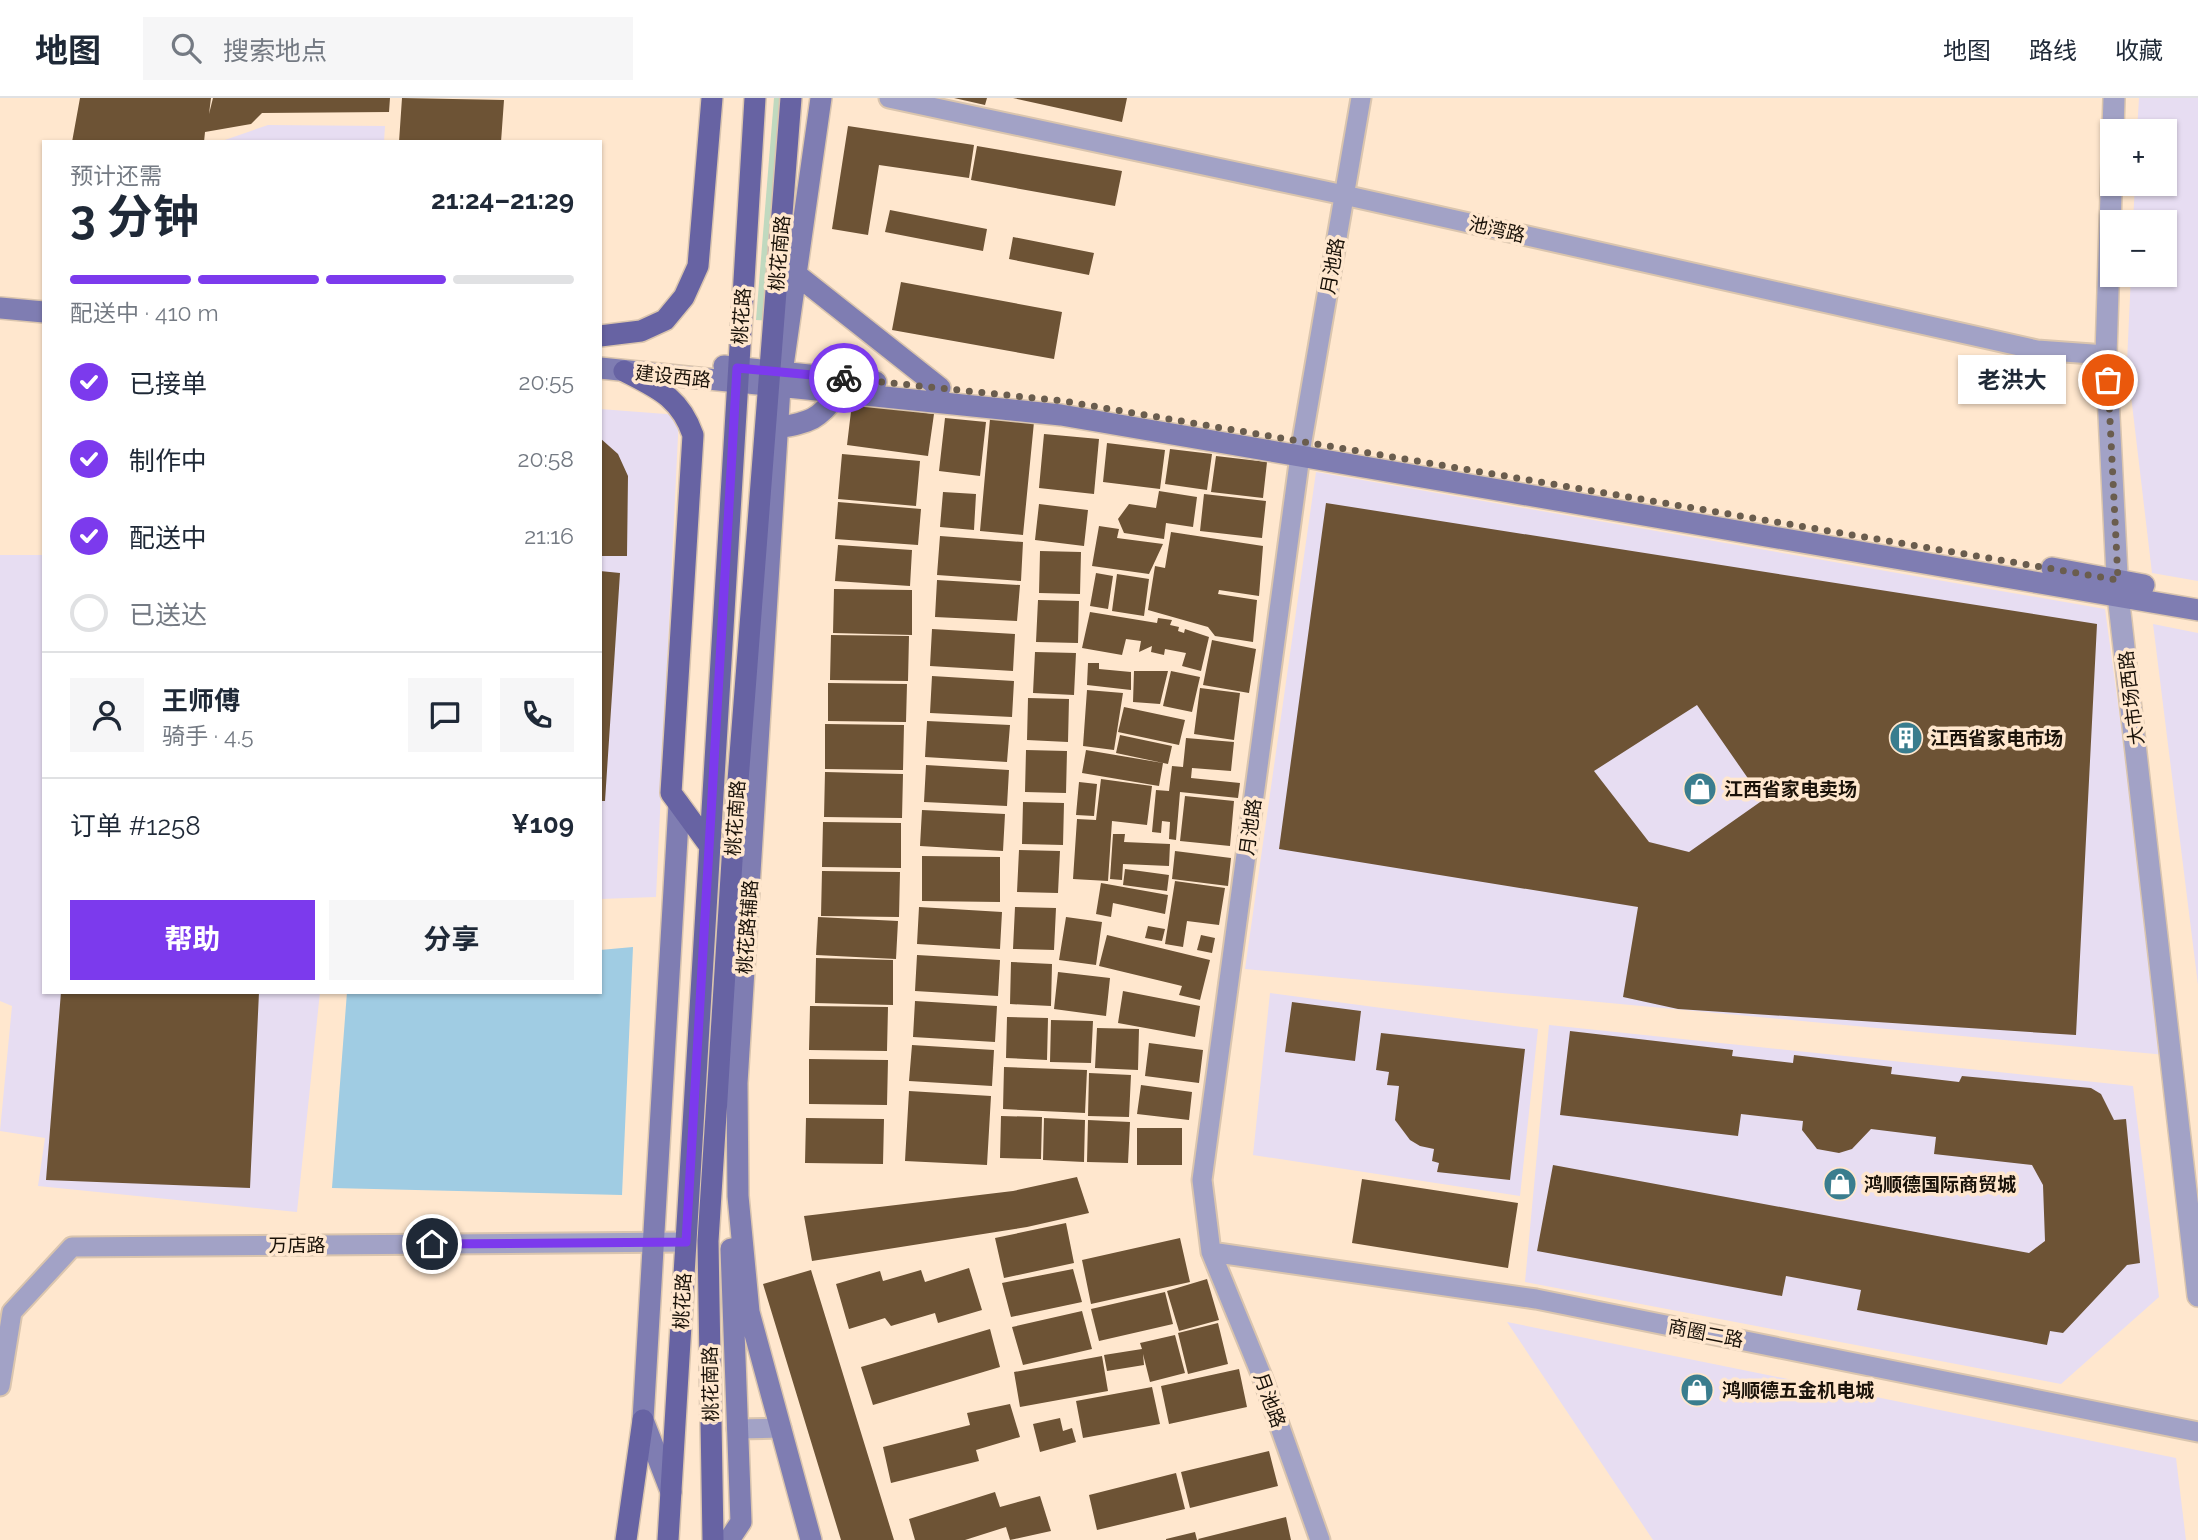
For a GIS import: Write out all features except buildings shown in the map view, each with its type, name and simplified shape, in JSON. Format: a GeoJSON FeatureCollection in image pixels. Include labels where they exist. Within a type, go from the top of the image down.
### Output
{"type":"FeatureCollection","features":[{"type":"Feature","properties":{"kind":"main road"},"geometry":{"type":"LineString","coordinates":[[602,336],[641,331],[665,320],[684,296],[698,266],[712,98]]}},
{"type":"Feature","properties":{"kind":"main road","name":"桃花路"},"geometry":{"type":"LineString","coordinates":[[668,1540],[755,98]]}},
{"type":"Feature","properties":{"kind":"main road","name":"桃花南路"},"geometry":{"type":"LineString","coordinates":[[713,1540],[708,1241],[733,845],[775,379],[792,98]]}},
{"type":"Feature","properties":{"kind":"main road","name":"桃花路辅路"},"geometry":{"type":"LineString","coordinates":[[811,1540],[749,1312],[738,1196],[737,1083],[778,428],[775,379],[797,275],[821,98]]}},
{"type":"Feature","properties":{"kind":"main road"},"geometry":{"type":"LineString","coordinates":[[797,275],[940,388]]}},
{"type":"Feature","properties":{"kind":"main road"},"geometry":{"type":"LineString","coordinates":[[0,293],[42,297]]}},
{"type":"Feature","properties":{"kind":"main road"},"geometry":{"type":"LineString","coordinates":[[0,308],[42,312]]}},
{"type":"Feature","properties":{"kind":"main road","name":"建设西路"},"geometry":{"type":"LineString","coordinates":[[602,354],[775,379],[940,388],[1063,401],[1302,448],[2118,587],[2198,596]]}},
{"type":"Feature","properties":{"kind":"main road","name":"建设西路"},"geometry":{"type":"LineString","coordinates":[[602,368],[737,375]]}},
{"type":"Feature","properties":{"kind":"main road"},"geometry":{"type":"LineString","coordinates":[[624,371],[666,392],[687,418],[693,435],[671,793],[709,845]]}},
{"type":"Feature","properties":{"kind":"main road","name":"建设西路"},"geometry":{"type":"LineString","coordinates":[[775,379],[838,393],[1060,415],[1302,448]]}},
{"type":"Feature","properties":{"kind":"main road"},"geometry":{"type":"LineString","coordinates":[[778,428],[808,422],[824,414],[838,393]]}},
{"type":"Feature","properties":{"kind":"main road","name":"建设西路"},"geometry":{"type":"LineString","coordinates":[[2118,587],[2198,610]]}},
{"type":"Feature","properties":{"kind":"main road"},"geometry":{"type":"LineString","coordinates":[[626,1540],[643,1420],[679,804]]}},
{"type":"Feature","properties":{"kind":"main road"},"geometry":{"type":"LineString","coordinates":[[729,1540],[741,1522],[731,1289],[733,845]]}},
{"type":"Feature","properties":{"kind":"main road"},"geometry":{"type":"LineString","coordinates":[[643,1420],[671,1492]]}},
{"type":"Feature","properties":{"kind":"street","name":"池湾路"},"geometry":{"type":"LineString","coordinates":[[889,98],[1344,195],[2037,350],[2106,355]]}},
{"type":"Feature","properties":{"kind":"street","name":"月池路"},"geometry":{"type":"LineString","coordinates":[[1320,1540],[1263,1379],[1211,1252],[1202,1180],[1302,448],[1361,98]]}},
{"type":"Feature","properties":{"kind":"street","name":"大市场西路"},"geometry":{"type":"LineString","coordinates":[[2114,98],[2106,355],[2118,587],[2198,1296]]}},
{"type":"Feature","properties":{"kind":"street","name":"万店路"},"geometry":{"type":"LineString","coordinates":[[0,1386],[12,1312],[72,1247],[686,1242]]}},
{"type":"Feature","properties":{"kind":"street","name":"商圈二路"},"geometry":{"type":"LineString","coordinates":[[1211,1252],[1536,1299],[2198,1432]]}},
{"type":"Feature","properties":{"kind":"street"},"geometry":{"type":"LineString","coordinates":[[737,1429],[781,1429]]}},
{"type":"Feature","properties":{"kind":"shaded area"},"geometry":{"type":"Polygon","coordinates":[[[2139,98],[2198,98],[2198,581],[2152,573],[2127,362],[2130,287],[2177,287],[2177,210],[2134,210],[2134,196],[2177,196],[2177,119],[2138,119],[2139,98]]]}},
{"type":"Feature","properties":{"kind":"shaded area"},"geometry":{"type":"Polygon","coordinates":[[[268,125],[385,126],[384,140],[225,140],[268,125]]]}},
{"type":"Feature","properties":{"kind":"shaded area"},"geometry":{"type":"Polygon","coordinates":[[[602,409],[679,415],[656,897],[602,899],[602,409]]]}},
{"type":"Feature","properties":{"kind":"shaded area","name":"江西省家电卖场"},"geometry":{"type":"Polygon","coordinates":[[[1316,472],[2105,609],[2166,1055],[1245,969],[1316,472]]]}},
{"type":"Feature","properties":{"kind":"shaded area"},"geometry":{"type":"Polygon","coordinates":[[[0,555],[42,555],[42,994],[320,994],[297,1212],[38,1186],[45,1138],[0,1131],[12,1006],[0,1001],[0,555]]]}},
{"type":"Feature","properties":{"kind":"shaded area"},"geometry":{"type":"Polygon","coordinates":[[[2153,624],[2198,633],[2198,985],[2153,624]]]}},
{"type":"Feature","properties":{"kind":"shaded area"},"geometry":{"type":"Polygon","coordinates":[[[1270,993],[1538,1029],[1520,1196],[1253,1155],[1270,993]]]}},
{"type":"Feature","properties":{"kind":"shaded area","name":"鸿顺德国际商贸城"},"geometry":{"type":"Polygon","coordinates":[[[1549,1025],[2133,1086],[2159,1297],[2061,1384],[1525,1282],[1549,1025]]]}},
{"type":"Feature","properties":{"kind":"shaded area","name":"鸿顺德五金机电城"},"geometry":{"type":"Polygon","coordinates":[[[1507,1322],[2176,1458],[2186,1540],[1653,1540],[1507,1322]]]}},
{"type":"Feature","properties":{"kind":"green space"},"geometry":{"type":"Polygon","coordinates":[[[774,98],[798,98],[773,321],[756,320],[774,98]]]}},
{"type":"Feature","properties":{"kind":"water"},"geometry":{"type":"Polygon","coordinates":[[[633,947],[622,1195],[332,1188],[347,994],[602,994],[602,950],[633,947]]]}},
{"type":"Feature","properties":{"kind":"way so far"},"geometry":{"type":"LineString","coordinates":[[844,378],[1063,401],[2118,580],[2108,380]]}},
{"type":"Feature","properties":{"kind":"place","name":"老洪大"},"geometry":{"type":"Point","coordinates":[2108,380]}},
{"type":"Feature","properties":{"kind":"place","name":"江西省家电市场"},"geometry":{"type":"Point","coordinates":[1906,738]}},
{"type":"Feature","properties":{"kind":"place","name":"江西省家电卖场"},"geometry":{"type":"Point","coordinates":[1700,789]}},
{"type":"Feature","properties":{"kind":"place","name":"鸿顺德国际商贸城"},"geometry":{"type":"Point","coordinates":[1840,1184]}},
{"type":"Feature","properties":{"kind":"place","name":"鸿顺德五金机电城"},"geometry":{"type":"Point","coordinates":[1697,1390]}},
{"type":"Feature","properties":{"kind":"route"},"geometry":{"type":"LineString","coordinates":[[432,1244],[686,1242],[737,368],[844,378]]}}]}
